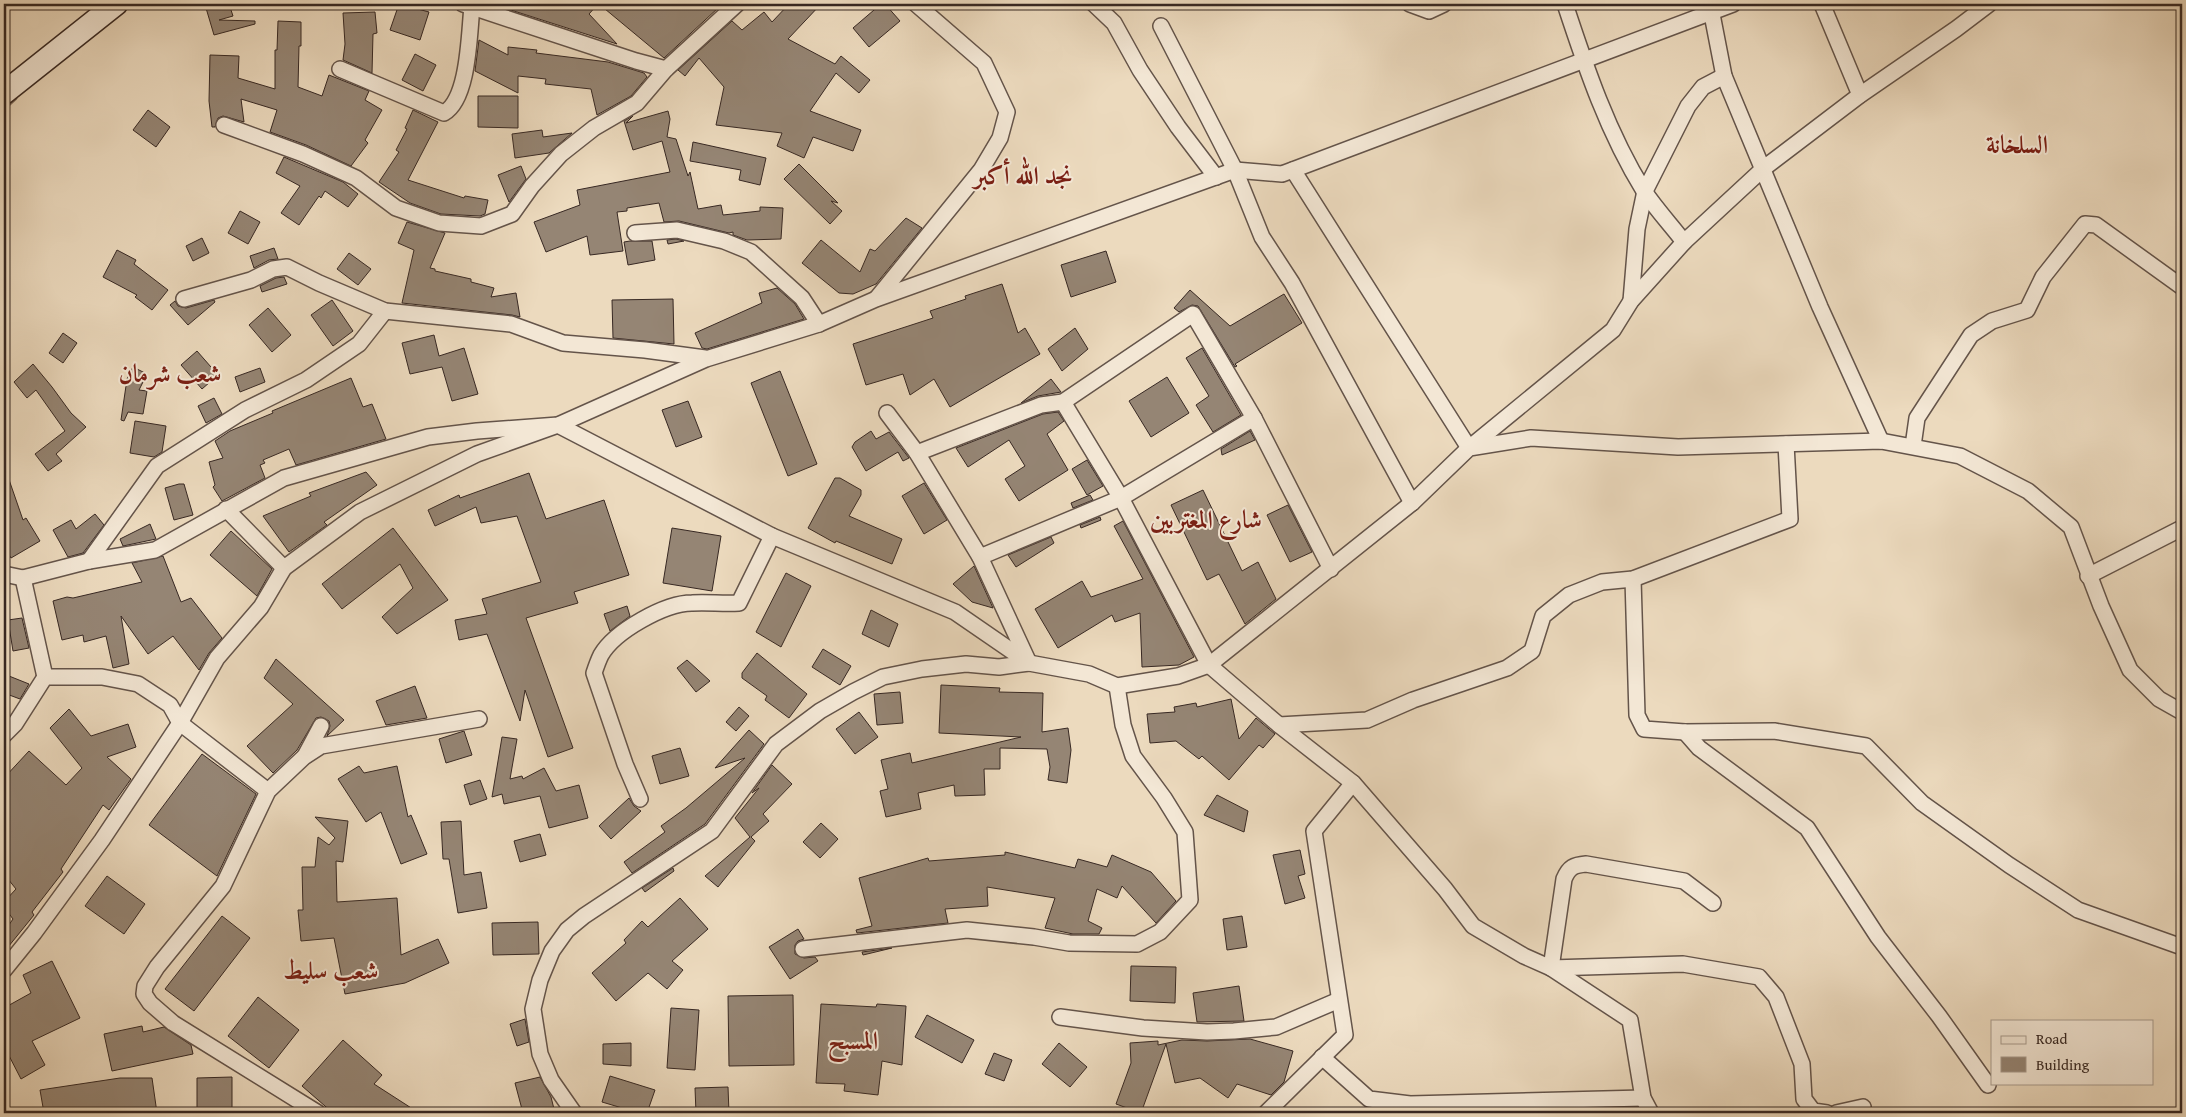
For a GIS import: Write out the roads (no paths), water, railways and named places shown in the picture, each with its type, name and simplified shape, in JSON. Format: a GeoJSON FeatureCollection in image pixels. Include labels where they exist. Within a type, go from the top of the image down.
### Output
{"type":"FeatureCollection","features":[{"type":"Feature","properties":{"kind":"main road"},"geometry":{"type":"LineString","coordinates":[[4,93],[116,4]]}},
{"type":"Feature","properties":{"kind":"street"},"geometry":{"type":"LineString","coordinates":[[224,125],[303,154],[356,178],[396,208],[439,223],[481,226],[512,214],[532,186],[561,154],[594,128],[637,103],[666,69],[737,4]]}},
{"type":"Feature","properties":{"kind":"street"},"geometry":{"type":"LineString","coordinates":[[876,300],[981,170],[1000,138],[1007,112],[984,63],[916,4]]}},
{"type":"Feature","properties":{"kind":"street"},"geometry":{"type":"LineString","coordinates":[[1094,4],[1114,23],[1140,70],[1178,127],[1216,177]]}},
{"type":"Feature","properties":{"kind":"street"},"geometry":{"type":"LineString","coordinates":[[1410,4],[1430,11],[1444,4]]}},
{"type":"Feature","properties":{"kind":"street"},"geometry":{"type":"LineString","coordinates":[[1565,4],[1583,61],[1614,134],[1645,191],[1684,242]]}},
{"type":"Feature","properties":{"kind":"street"},"geometry":{"type":"LineString","coordinates":[[4,970],[34,933],[102,840],[180,723],[217,658],[261,608],[284,568],[360,512],[477,454],[558,425],[706,359],[819,324],[876,300],[1235,170],[1282,174],[1583,61],[1712,8],[1734,4]]}},
{"type":"Feature","properties":{"kind":"street"},"geometry":{"type":"LineString","coordinates":[[1822,4],[1860,95]]}},
{"type":"Feature","properties":{"kind":"street"},"geometry":{"type":"LineString","coordinates":[[574,1113],[550,1080],[540,1054],[533,1009],[540,980],[552,951],[566,930],[584,916],[712,831],[776,744],[820,711],[845,696],[883,677],[922,668],[966,664],[1000,667],[1029,663],[1089,674],[1117,686],[1178,676],[1209,665],[1412,503],[1469,448],[1613,330],[1632,301],[1684,242],[1764,168],[1860,95],[1989,4]]}},
{"type":"Feature","properties":{"kind":"street"},"geometry":{"type":"LineString","coordinates":[[340,69],[444,113],[451,109],[464,80],[467,5],[636,61],[666,69]]}},
{"type":"Feature","properties":{"kind":"street"},"geometry":{"type":"LineString","coordinates":[[1712,8],[1724,76],[1764,168],[1820,307],[1881,441]]}},
{"type":"Feature","properties":{"kind":"street"},"geometry":{"type":"LineString","coordinates":[[1161,26],[1235,170],[1262,237],[1292,282],[1412,503]]}},
{"type":"Feature","properties":{"kind":"street"},"geometry":{"type":"LineString","coordinates":[[1632,301],[1632,270],[1637,229],[1645,191],[1688,106],[1703,88],[1724,76]]}},
{"type":"Feature","properties":{"kind":"street"},"geometry":{"type":"LineString","coordinates":[[1293,170],[1469,448]]}},
{"type":"Feature","properties":{"kind":"street"},"geometry":{"type":"LineString","coordinates":[[1913,446],[1917,418],[1971,335],[1992,321],[2026,310],[2043,277],[2085,224],[2096,225],[2182,287]]}},
{"type":"Feature","properties":{"kind":"street"},"geometry":{"type":"LineString","coordinates":[[634,233],[677,230],[724,241],[751,252],[802,298],[819,324]]}},
{"type":"Feature","properties":{"kind":"street"},"geometry":{"type":"LineString","coordinates":[[184,299],[251,280],[273,269],[286,267],[385,311],[511,324],[564,343],[645,350],[706,359]]}},
{"type":"Feature","properties":{"kind":"street"},"geometry":{"type":"LineString","coordinates":[[89,561],[157,466],[245,410],[313,375],[359,344],[385,311]]}},
{"type":"Feature","properties":{"kind":"street"},"geometry":{"type":"LineString","coordinates":[[917,453],[1041,405],[1063,402],[1193,314],[1254,418],[1331,569]]}},
{"type":"Feature","properties":{"kind":"street"},"geometry":{"type":"LineString","coordinates":[[1063,402],[1121,498],[1209,665],[1279,725],[1353,783],[1445,889],[1473,926],[1524,956],[1551,968],[1630,1020],[1643,1098],[1651,1113]]}},
{"type":"Feature","properties":{"kind":"street"},"geometry":{"type":"LineString","coordinates":[[887,413],[917,453],[980,557],[1029,663]]}},
{"type":"Feature","properties":{"kind":"street"},"geometry":{"type":"LineString","coordinates":[[980,557],[1121,498],[1254,418]]}},
{"type":"Feature","properties":{"kind":"street"},"geometry":{"type":"LineString","coordinates":[[4,574],[23,578],[89,561],[155,550],[284,478],[428,437],[558,425],[772,536],[955,612],[1029,663]]}},
{"type":"Feature","properties":{"kind":"street"},"geometry":{"type":"LineString","coordinates":[[1469,448],[1531,438],[1678,446],[1881,441],[1960,456],[2028,491],[2070,527],[2088,576],[2130,670],[2159,698],[2182,712]]}},
{"type":"Feature","properties":{"kind":"street"},"geometry":{"type":"LineString","coordinates":[[1279,725],[1367,720],[1413,700],[1507,668],[1532,651],[1542,616],[1569,595],[1602,582],[1633,579],[1790,519],[1786,444]]}},
{"type":"Feature","properties":{"kind":"street"},"geometry":{"type":"LineString","coordinates":[[226,510],[284,568]]}},
{"type":"Feature","properties":{"kind":"street"},"geometry":{"type":"LineString","coordinates":[[2088,576],[2182,528]]}},
{"type":"Feature","properties":{"kind":"street"},"geometry":{"type":"LineString","coordinates":[[640,799],[625,764],[594,673],[602,654],[620,636],[648,615],[671,606],[692,602],[738,603],[772,536]]}},
{"type":"Feature","properties":{"kind":"street"},"geometry":{"type":"LineString","coordinates":[[4,735],[14,724],[45,677],[23,578]]}},
{"type":"Feature","properties":{"kind":"street"},"geometry":{"type":"LineString","coordinates":[[1633,579],[1637,715],[1644,728],[1685,732],[1774,731],[1866,746],[1922,803],[2009,865],[2078,910],[2182,947]]}},
{"type":"Feature","properties":{"kind":"street"},"geometry":{"type":"LineString","coordinates":[[45,677],[102,677],[138,684],[170,705],[180,723],[268,791]]}},
{"type":"Feature","properties":{"kind":"street"},"geometry":{"type":"LineString","coordinates":[[803,949],[967,930],[1070,943],[1137,944],[1160,932],[1190,900],[1185,832],[1164,798],[1133,756],[1123,726],[1117,686]]}},
{"type":"Feature","properties":{"kind":"street"},"geometry":{"type":"LineString","coordinates":[[318,1113],[173,1023],[150,1003],[144,994],[145,986],[157,967],[223,886],[268,791],[304,757],[321,746],[479,720]]}},
{"type":"Feature","properties":{"kind":"street"},"geometry":{"type":"LineString","coordinates":[[304,757],[321,726]]}},
{"type":"Feature","properties":{"kind":"street"},"geometry":{"type":"LineString","coordinates":[[1685,732],[1699,748],[1806,828],[1878,937],[1939,1016],[1988,1085]]}},
{"type":"Feature","properties":{"kind":"street"},"geometry":{"type":"LineString","coordinates":[[1266,1113],[1344,1035],[1314,831],[1353,783]]}},
{"type":"Feature","properties":{"kind":"street"},"geometry":{"type":"LineString","coordinates":[[1551,968],[1564,879],[1568,870],[1576,865],[1586,864],[1684,881],[1713,903]]}},
{"type":"Feature","properties":{"kind":"street"},"geometry":{"type":"LineString","coordinates":[[1551,968],[1683,964],[1759,977],[1776,998],[1802,1064],[1804,1099],[1812,1111],[1827,1113]]}},
{"type":"Feature","properties":{"kind":"street"},"geometry":{"type":"LineString","coordinates":[[1060,1016],[1143,1028],[1207,1032],[1234,1031],[1276,1027],[1339,1000]]}},
{"type":"Feature","properties":{"kind":"street"},"geometry":{"type":"LineString","coordinates":[[1322,1057],[1369,1099],[1410,1104],[1643,1098]]}},
{"type":"Feature","properties":{"kind":"street"},"geometry":{"type":"LineString","coordinates":[[1836,1113],[1863,1107]]}},
{"type":"Feature","properties":{"kind":"waterway"},"geometry":{"type":"LineString","coordinates":[[4,108],[15,98]]}},
{"type":"Feature","properties":{"kind":"district","name":"السلخانة"},"geometry":{"type":"Point","coordinates":[2017,144]}},
{"type":"Feature","properties":{"kind":"district","name":"نجد الله أكبر"},"geometry":{"type":"Point","coordinates":[1023,175]}},
{"type":"Feature","properties":{"kind":"district","name":"شعب شرمان"},"geometry":{"type":"Point","coordinates":[170,373]}},
{"type":"Feature","properties":{"kind":"district","name":"شارع المغتربين"},"geometry":{"type":"Point","coordinates":[1206,519]}},
{"type":"Feature","properties":{"kind":"district","name":"شعب سليط"},"geometry":{"type":"Point","coordinates":[331,970]}},
{"type":"Feature","properties":{"kind":"district","name":"المسبح"},"geometry":{"type":"Point","coordinates":[853,1040]}}]}
